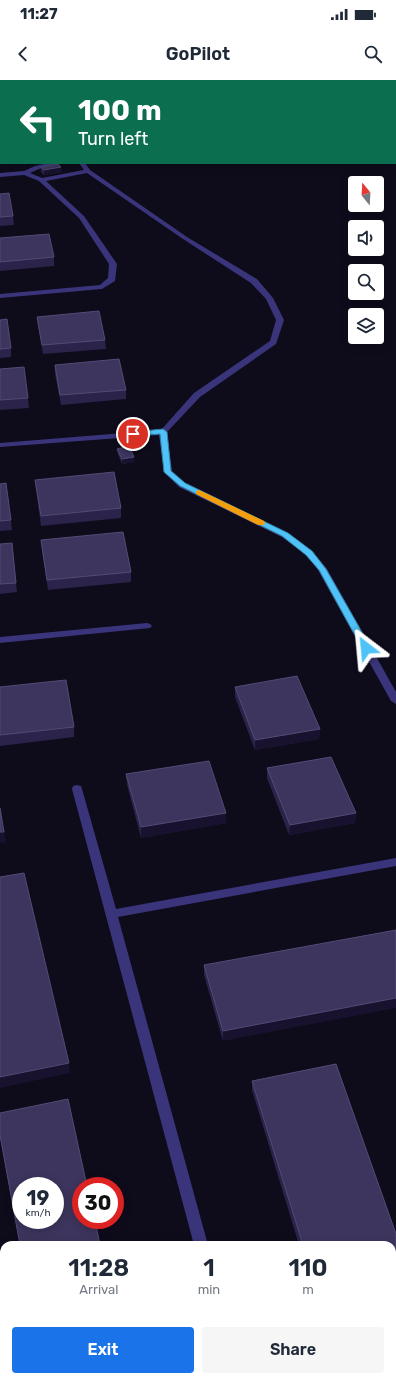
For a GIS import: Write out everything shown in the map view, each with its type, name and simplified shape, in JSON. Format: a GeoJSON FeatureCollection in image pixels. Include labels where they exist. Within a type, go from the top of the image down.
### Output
{"type":"FeatureCollection","features":[{"type":"Feature","properties":{"kind":"street"},"geometry":{"type":"LineString","coordinates":[[0,174],[25,173],[37,167],[54,164]]}},
{"type":"Feature","properties":{"kind":"street"},"geometry":{"type":"LineString","coordinates":[[0,446],[163,432],[197,395],[273,342],[280,320],[269,298],[254,281],[185,238],[88,171],[83,164]]}},
{"type":"Feature","properties":{"kind":"street"},"geometry":{"type":"LineString","coordinates":[[41,180],[88,171]]}},
{"type":"Feature","properties":{"kind":"street"},"geometry":{"type":"LineString","coordinates":[[0,296],[102,287],[112,278],[113,264],[82,217],[41,180],[25,173]]}},
{"type":"Feature","properties":{"kind":"street"},"geometry":{"type":"LineString","coordinates":[[163,432],[168,472],[182,485],[285,535],[309,553],[322,569],[396,700]]}},
{"type":"Feature","properties":{"kind":"street"},"geometry":{"type":"LineString","coordinates":[[0,640],[147,626]]}},
{"type":"Feature","properties":{"kind":"street"},"geometry":{"type":"LineString","coordinates":[[77,789],[200,1241]]}},
{"type":"Feature","properties":{"kind":"street"},"geometry":{"type":"LineString","coordinates":[[112,914],[396,862]]}},
{"type":"Feature","properties":{"kind":"building"},"geometry":{"type":"Polygon","coordinates":[[[58,164],[61,167],[44,170],[41,167],[58,164]]]}},
{"type":"Feature","properties":{"kind":"building"},"geometry":{"type":"Polygon","coordinates":[[[9,193],[13,216],[0,217],[0,194],[9,193]]]}},
{"type":"Feature","properties":{"kind":"building"},"geometry":{"type":"Polygon","coordinates":[[[49,234],[54,257],[0,262],[0,238],[49,234]]]}},
{"type":"Feature","properties":{"kind":"building"},"geometry":{"type":"Polygon","coordinates":[[[99,311],[105,340],[42,345],[37,317],[99,311]]]}},
{"type":"Feature","properties":{"kind":"building"},"geometry":{"type":"Polygon","coordinates":[[[7,319],[11,348],[0,349],[0,320],[7,319]]]}},
{"type":"Feature","properties":{"kind":"building"},"geometry":{"type":"Polygon","coordinates":[[[119,359],[126,390],[60,395],[55,365],[119,359]]]}},
{"type":"Feature","properties":{"kind":"building"},"geometry":{"type":"Polygon","coordinates":[[[24,367],[28,398],[0,400],[0,369],[24,367]]]}},
{"type":"Feature","properties":{"kind":"building"},"geometry":{"type":"Polygon","coordinates":[[[129,446],[134,457],[122,459],[117,449],[129,446]]]}},
{"type":"Feature","properties":{"kind":"building"},"geometry":{"type":"Polygon","coordinates":[[[114,472],[121,508],[41,516],[35,480],[114,472]]]}},
{"type":"Feature","properties":{"kind":"building"},"geometry":{"type":"Polygon","coordinates":[[[6,483],[11,520],[0,521],[0,484],[6,483]]]}},
{"type":"Feature","properties":{"kind":"building"},"geometry":{"type":"Polygon","coordinates":[[[123,532],[131,572],[47,580],[41,540],[123,532]]]}},
{"type":"Feature","properties":{"kind":"building"},"geometry":{"type":"Polygon","coordinates":[[[12,543],[16,583],[0,584],[0,544],[12,543]]]}},
{"type":"Feature","properties":{"kind":"building"},"geometry":{"type":"Polygon","coordinates":[[[297,676],[320,729],[255,740],[235,687],[297,676]]]}},
{"type":"Feature","properties":{"kind":"building"},"geometry":{"type":"Polygon","coordinates":[[[66,680],[74,727],[0,735],[0,687],[66,680]]]}},
{"type":"Feature","properties":{"kind":"building"},"geometry":{"type":"Polygon","coordinates":[[[331,757],[356,813],[290,825],[267,768],[331,757]]]}},
{"type":"Feature","properties":{"kind":"building"},"geometry":{"type":"Polygon","coordinates":[[[209,761],[226,813],[141,827],[126,774],[209,761]]]}},
{"type":"Feature","properties":{"kind":"building"},"geometry":{"type":"Polygon","coordinates":[[[0,808],[4,832],[0,832],[0,808]]]}},
{"type":"Feature","properties":{"kind":"building"},"geometry":{"type":"Polygon","coordinates":[[[24,873],[69,1063],[0,1077],[0,877],[24,873]]]}},
{"type":"Feature","properties":{"kind":"building"},"geometry":{"type":"Polygon","coordinates":[[[396,930],[396,998],[223,1031],[204,965],[396,930]]]}},
{"type":"Feature","properties":{"kind":"building"},"geometry":{"type":"Polygon","coordinates":[[[336,1064],[396,1234],[396,1241],[302,1241],[252,1081],[336,1064]]]}},
{"type":"Feature","properties":{"kind":"building"},"geometry":{"type":"Polygon","coordinates":[[[68,1099],[85,1177],[72,1177],[72,1229],[97,1229],[99,1241],[19,1241],[17,1229],[64,1229],[64,1177],[12,1177],[12,1201],[0,1135],[0,1113],[68,1099]]]}},
{"type":"Feature","properties":{"kind":"slow traffic"},"geometry":{"type":"LineString","coordinates":[[199,493],[261,523]]}},
{"type":"Feature","properties":{"kind":"route"},"geometry":{"type":"LineString","coordinates":[[133,434],[163,432],[168,472],[182,485],[285,535],[309,553],[322,569],[366,648]]}}]}
